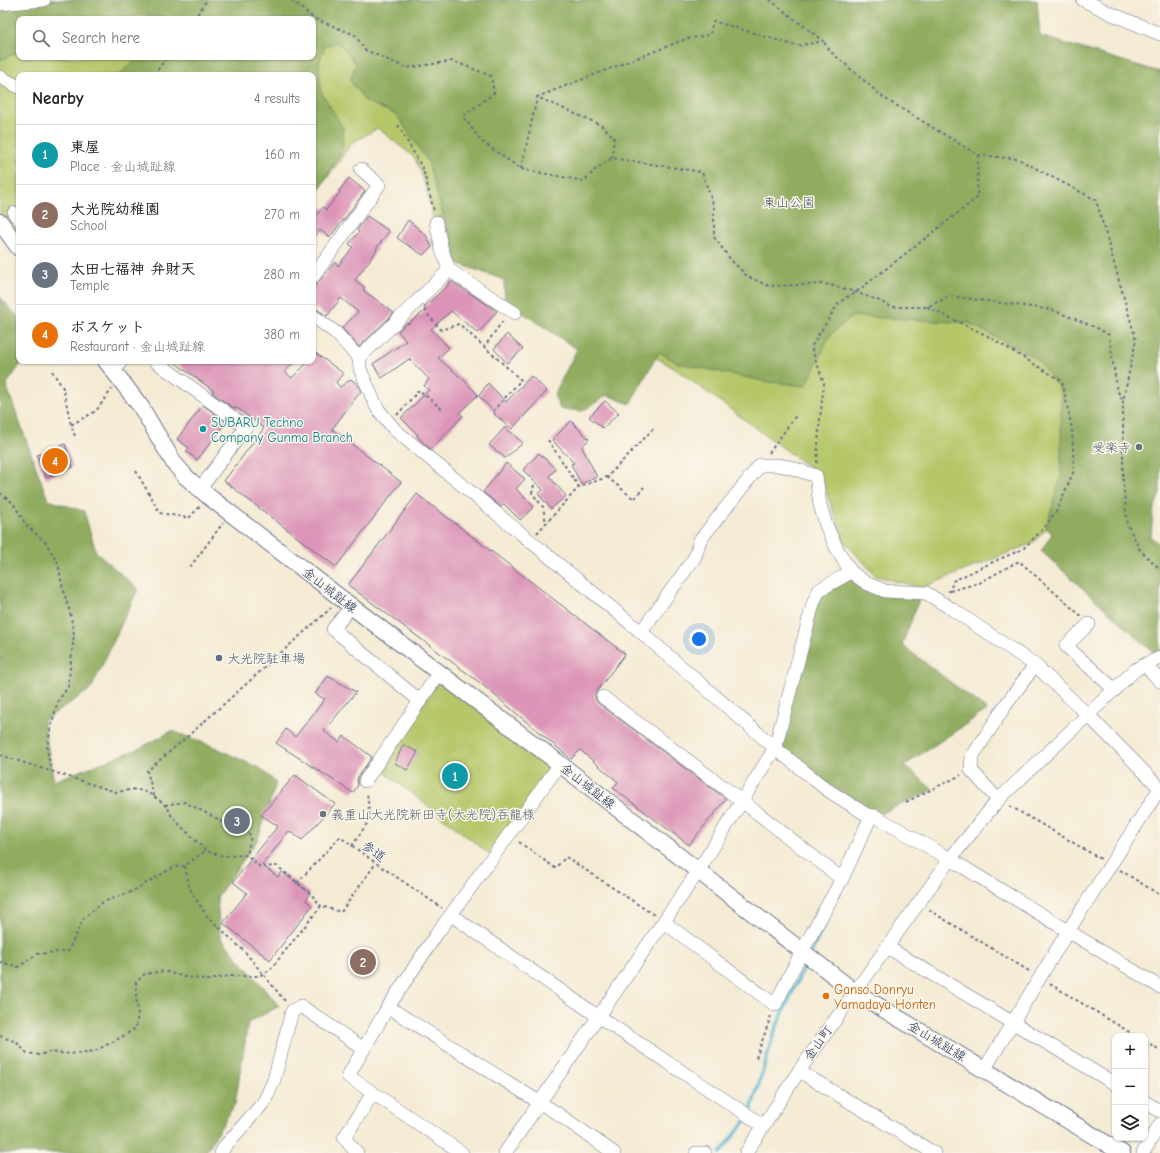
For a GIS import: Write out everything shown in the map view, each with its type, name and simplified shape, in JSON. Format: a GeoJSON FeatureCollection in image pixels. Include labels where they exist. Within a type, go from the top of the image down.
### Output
{"type":"FeatureCollection","features":[{"type":"Feature","properties":{"kind":"main road"},"geometry":{"type":"LineString","coordinates":[[0,222],[16,244]]}},
{"type":"Feature","properties":{"kind":"main road","name":"金山城趾線"},"geometry":{"type":"LineString","coordinates":[[115,368],[141,407],[174,462],[185,476],[230,513],[346,603],[560,764],[855,992],[1122,1153]]}},
{"type":"Feature","properties":{"kind":"street"},"geometry":{"type":"LineString","coordinates":[[0,4],[44,0]]}},
{"type":"Feature","properties":{"kind":"street"},"geometry":{"type":"LineString","coordinates":[[1083,0],[1160,34]]}},
{"type":"Feature","properties":{"kind":"street"},"geometry":{"type":"LineString","coordinates":[[0,77],[16,85]]}},
{"type":"Feature","properties":{"kind":"street"},"geometry":{"type":"LineString","coordinates":[[316,273],[379,185],[361,169]]}},
{"type":"Feature","properties":{"kind":"street"},"geometry":{"type":"LineString","coordinates":[[436,222],[442,250],[449,270],[513,311]]}},
{"type":"Feature","properties":{"kind":"street"},"geometry":{"type":"LineString","coordinates":[[359,358],[449,270]]}},
{"type":"Feature","properties":{"kind":"street"},"geometry":{"type":"LineString","coordinates":[[316,318],[336,334],[359,358],[360,369],[377,408],[395,430],[641,632],[775,748],[826,789],[867,815],[875,816],[950,859],[1160,987]]}},
{"type":"Feature","properties":{"kind":"street"},"geometry":{"type":"LineString","coordinates":[[159,364],[246,427],[204,492]]}},
{"type":"Feature","properties":{"kind":"street"},"geometry":{"type":"LineString","coordinates":[[641,632],[695,557],[700,540],[760,465],[778,465],[789,467],[816,476],[820,504],[826,525],[838,551],[851,572],[866,583],[885,591],[926,593],[1035,665],[1088,715],[1160,788],[1068,931],[984,1070]]}},
{"type":"Feature","properties":{"kind":"street"},"geometry":{"type":"LineString","coordinates":[[505,1153],[698,871],[775,748],[813,604],[819,590],[851,572]]}},
{"type":"Feature","properties":{"kind":"street"},"geometry":{"type":"LineString","coordinates":[[346,603],[333,629],[420,701]]}},
{"type":"Feature","properties":{"kind":"street"},"geometry":{"type":"LineString","coordinates":[[1089,624],[1066,646],[1115,690]]}},
{"type":"Feature","properties":{"kind":"street","name":"金山町"},"geometry":{"type":"LineString","coordinates":[[746,1153],[798,1071],[887,946],[950,859],[998,800],[1135,670],[1160,658]]}},
{"type":"Feature","properties":{"kind":"street"},"geometry":{"type":"LineString","coordinates":[[998,800],[971,770],[972,757],[1005,706],[1035,665]]}},
{"type":"Feature","properties":{"kind":"street"},"geometry":{"type":"LineString","coordinates":[[1145,665],[1160,681]]}},
{"type":"Feature","properties":{"kind":"street"},"geometry":{"type":"LineString","coordinates":[[365,781],[439,673]]}},
{"type":"Feature","properties":{"kind":"street"},"geometry":{"type":"LineString","coordinates":[[603,697],[842,878]]}},
{"type":"Feature","properties":{"kind":"street"},"geometry":{"type":"LineString","coordinates":[[462,1153],[348,1076],[388,1007],[436,935],[560,764]]}},
{"type":"Feature","properties":{"kind":"street"},"geometry":{"type":"LineString","coordinates":[[664,922],[775,1005],[802,951],[842,878],[871,816]]}},
{"type":"Feature","properties":{"kind":"street"},"geometry":{"type":"LineString","coordinates":[[451,914],[599,1017],[764,1126]]}},
{"type":"Feature","properties":{"kind":"street"},"geometry":{"type":"LineString","coordinates":[[887,946],[1112,1082]]}},
{"type":"Feature","properties":{"kind":"street"},"geometry":{"type":"LineString","coordinates":[[221,1153],[225,1146],[264,1102],[274,1080],[292,1011],[301,1006],[364,1049]]}},
{"type":"Feature","properties":{"kind":"street"},"geometry":{"type":"LineString","coordinates":[[388,1007],[540,1102],[614,1153]]}},
{"type":"Feature","properties":{"kind":"street"},"geometry":{"type":"LineString","coordinates":[[798,1071],[934,1153]]}},
{"type":"Feature","properties":{"kind":"street"},"geometry":{"type":"LineString","coordinates":[[357,1153],[344,1138],[373,1093]]}},
{"type":"Feature","properties":{"kind":"street"},"geometry":{"type":"LineString","coordinates":[[1148,1104],[1160,1111]]}},
{"type":"Feature","properties":{"kind":"street"},"geometry":{"type":"LineString","coordinates":[[1143,1153],[1160,1124]]}},
{"type":"Feature","properties":{"kind":"street"},"geometry":{"type":"LineString","coordinates":[[696,1153],[705,1153]]}},
{"type":"Feature","properties":{"kind":"path"},"geometry":{"type":"LineString","coordinates":[[196,16],[207,0]]}},
{"type":"Feature","properties":{"kind":"path"},"geometry":{"type":"LineString","coordinates":[[292,0],[311,16]]}},
{"type":"Feature","properties":{"kind":"path"},"geometry":{"type":"LineString","coordinates":[[770,0],[823,41],[832,52],[884,98],[978,155],[1018,159],[1096,200],[1136,340],[1123,401],[1123,480],[1127,523],[1140,550],[1160,569]]}},
{"type":"Feature","properties":{"kind":"path"},"geometry":{"type":"LineString","coordinates":[[316,19],[355,35],[365,50],[407,68],[453,61],[491,76],[494,93],[463,116],[481,141],[521,169],[584,181],[595,170],[612,158],[702,172],[714,207],[714,236],[731,260],[747,276],[769,286],[825,284],[848,290],[880,301],[892,307],[927,307],[986,335],[1062,381],[1072,429],[1074,471],[1056,512],[1041,531],[1023,549],[995,560],[953,581],[950,591]]}},
{"type":"Feature","properties":{"kind":"path"},"geometry":{"type":"LineString","coordinates":[[537,97],[686,39],[710,35],[713,21],[797,46],[823,41]]}},
{"type":"Feature","properties":{"kind":"path"},"geometry":{"type":"LineString","coordinates":[[156,72],[165,60]]}},
{"type":"Feature","properties":{"kind":"path"},"geometry":{"type":"LineString","coordinates":[[521,169],[537,97]]}},
{"type":"Feature","properties":{"kind":"path"},"geometry":{"type":"LineString","coordinates":[[537,97],[600,125],[614,137],[612,158]]}},
{"type":"Feature","properties":{"kind":"path"},"geometry":{"type":"LineString","coordinates":[[398,125],[423,169],[436,222]]}},
{"type":"Feature","properties":{"kind":"path"},"geometry":{"type":"LineString","coordinates":[[816,476],[824,383],[811,347],[838,304],[855,293],[977,198],[978,155]]}},
{"type":"Feature","properties":{"kind":"path"},"geometry":{"type":"LineString","coordinates":[[927,307],[950,296],[1053,310],[1098,328],[1109,335],[1117,390],[1123,401]]}},
{"type":"Feature","properties":{"kind":"path"},"geometry":{"type":"LineString","coordinates":[[417,302],[441,330],[459,324],[521,380],[494,410]]}},
{"type":"Feature","properties":{"kind":"path"},"geometry":{"type":"LineString","coordinates":[[487,343],[513,311]]}},
{"type":"Feature","properties":{"kind":"path"},"geometry":{"type":"LineString","coordinates":[[72,425],[96,410],[115,368]]}},
{"type":"Feature","properties":{"kind":"path"},"geometry":{"type":"LineString","coordinates":[[52,371],[63,388],[75,436]]}},
{"type":"Feature","properties":{"kind":"path"},"geometry":{"type":"LineString","coordinates":[[390,423],[419,390],[443,410]]}},
{"type":"Feature","properties":{"kind":"path"},"geometry":{"type":"LineString","coordinates":[[760,465],[787,430],[797,414]]}},
{"type":"Feature","properties":{"kind":"path"},"geometry":{"type":"LineString","coordinates":[[530,541],[579,487],[608,477],[654,428]]}},
{"type":"Feature","properties":{"kind":"path"},"geometry":{"type":"LineString","coordinates":[[548,440],[579,487]]}},
{"type":"Feature","properties":{"kind":"path"},"geometry":{"type":"LineString","coordinates":[[136,471],[160,513],[189,518],[204,492]]}},
{"type":"Feature","properties":{"kind":"path"},"geometry":{"type":"LineString","coordinates":[[608,477],[634,499],[644,487]]}},
{"type":"Feature","properties":{"kind":"path"},"geometry":{"type":"LineString","coordinates":[[534,485],[532,493],[544,507],[546,523]]}},
{"type":"Feature","properties":{"kind":"path"},"geometry":{"type":"LineString","coordinates":[[0,493],[13,503],[26,525],[46,543],[58,563],[63,589],[70,612],[74,634],[68,688],[58,701],[51,727],[47,749],[51,770]]}},
{"type":"Feature","properties":{"kind":"path"},"geometry":{"type":"LineString","coordinates":[[190,567],[230,513]]}},
{"type":"Feature","properties":{"kind":"path"},"geometry":{"type":"LineString","coordinates":[[926,593],[950,591],[979,583],[1019,561],[1089,624]]}},
{"type":"Feature","properties":{"kind":"path"},"geometry":{"type":"LineString","coordinates":[[154,797],[146,771],[346,603]]}},
{"type":"Feature","properties":{"kind":"path"},"geometry":{"type":"LineString","coordinates":[[0,755],[51,770],[116,792],[136,789],[148,793],[165,805],[172,817],[206,851],[223,856],[247,855],[260,867],[277,866],[310,893],[321,906],[341,912],[376,863]]}},
{"type":"Feature","properties":{"kind":"path"},"geometry":{"type":"LineString","coordinates":[[906,802],[971,770]]}},
{"type":"Feature","properties":{"kind":"path"},"geometry":{"type":"LineString","coordinates":[[352,846],[370,819],[365,781]]}},
{"type":"Feature","properties":{"kind":"path"},"geometry":{"type":"LineString","coordinates":[[998,800],[1111,864],[1160,895]]}},
{"type":"Feature","properties":{"kind":"path"},"geometry":{"type":"LineString","coordinates":[[165,805],[184,802],[216,818],[237,832],[240,827],[251,836],[247,855]]}},
{"type":"Feature","properties":{"kind":"path"},"geometry":{"type":"LineString","coordinates":[[508,835],[555,868],[566,857],[664,922]]}},
{"type":"Feature","properties":{"kind":"path","name":"参道"},"geometry":{"type":"LineString","coordinates":[[297,883],[340,837],[451,914]]}},
{"type":"Feature","properties":{"kind":"path"},"geometry":{"type":"LineString","coordinates":[[0,963],[18,967],[37,954],[68,951],[84,918],[103,902],[131,892],[174,867],[185,866],[206,851]]}},
{"type":"Feature","properties":{"kind":"path"},"geometry":{"type":"LineString","coordinates":[[185,866],[189,886],[207,916],[245,952],[292,1011]]}},
{"type":"Feature","properties":{"kind":"path"},"geometry":{"type":"LineString","coordinates":[[918,904],[1131,1033]]}},
{"type":"Feature","properties":{"kind":"path"},"geometry":{"type":"LineString","coordinates":[[0,1036],[16,1042],[27,1053],[39,1055],[49,1052],[70,1054],[96,1051],[136,1028],[138,1011],[136,982],[145,974],[164,971],[185,977],[209,980],[229,976],[259,976],[270,970],[321,906]]}},
{"type":"Feature","properties":{"kind":"path"},"geometry":{"type":"LineString","coordinates":[[756,1058],[775,1005]]}},
{"type":"Feature","properties":{"kind":"path"},"geometry":{"type":"LineString","coordinates":[[1148,1043],[1160,1050]]}},
{"type":"Feature","properties":{"kind":"green space","name":"東山公園"},"geometry":{"type":"Polygon","coordinates":[[[0,0],[911,0],[1090,359],[1057,517],[1033,543],[921,588],[876,576],[844,541],[820,475],[674,368],[441,234],[432,214],[426,186],[415,158],[378,128],[352,143],[320,188],[316,123],[316,72],[16,72],[16,244],[0,222],[0,0]]]}},
{"type":"Feature","properties":{"kind":"green space","name":"東山公園"},"geometry":{"type":"Polygon","coordinates":[[[0,0],[1037,0],[1040,36],[1160,72],[1160,493],[1153,512],[1151,537],[1160,545],[1160,658],[1041,551],[1052,534],[1046,528],[1061,477],[1061,391],[1037,359],[969,323],[853,316],[830,335],[806,386],[763,381],[678,363],[659,352],[630,404],[607,395],[583,411],[560,409],[554,395],[577,349],[505,301],[504,280],[457,263],[428,162],[397,115],[365,101],[350,80],[356,64],[338,42],[325,46],[319,62],[321,92],[343,128],[342,150],[320,188],[316,190],[316,72],[122,72],[134,60],[316,60],[316,16],[154,16],[142,14],[134,16],[16,16],[16,53],[0,60],[0,0]]]}},
{"type":"Feature","properties":{"kind":"green space"},"geometry":{"type":"Polygon","coordinates":[[[0,297],[16,315],[16,364],[21,364],[6,385],[48,500],[84,511],[96,552],[138,589],[91,689],[43,721],[54,781],[140,748],[172,731],[212,746],[261,769],[276,783],[258,839],[217,897],[220,937],[279,1006],[248,1023],[235,1104],[205,1153],[0,1153],[0,297]]]}},
{"type":"Feature","properties":{"kind":"green space"},"geometry":{"type":"Polygon","coordinates":[[[851,572],[885,591],[919,600],[902,645],[987,710],[905,765],[933,790],[875,816],[775,748],[819,590],[851,572]]]}},
{"type":"Feature","properties":{"kind":"green space"},"geometry":{"type":"Polygon","coordinates":[[[443,676],[560,764],[492,856],[378,767],[443,676]]]}},
{"type":"Feature","properties":{"kind":"building"},"geometry":{"type":"Polygon","coordinates":[[[349,178],[365,191],[330,237],[320,230],[316,236],[316,216],[323,207],[326,210],[340,192],[339,191],[349,178]]]}},
{"type":"Feature","properties":{"kind":"building"},"geometry":{"type":"Polygon","coordinates":[[[367,216],[389,231],[355,280],[365,288],[363,290],[394,313],[359,347],[342,328],[358,312],[341,298],[327,316],[316,309],[316,284],[335,262],[338,266],[353,247],[349,244],[359,232],[357,230],[367,216]]]}},
{"type":"Feature","properties":{"kind":"building"},"geometry":{"type":"Polygon","coordinates":[[[408,220],[426,235],[432,247],[423,255],[397,238],[408,220]]]}},
{"type":"Feature","properties":{"kind":"building"},"geometry":{"type":"Polygon","coordinates":[[[451,281],[497,311],[478,333],[451,311],[431,329],[449,348],[438,358],[466,382],[478,395],[459,413],[463,416],[431,449],[401,418],[429,390],[424,386],[429,379],[409,359],[382,378],[373,364],[406,341],[398,331],[426,310],[424,307],[451,281]]]}},
{"type":"Feature","properties":{"kind":"building"},"geometry":{"type":"Polygon","coordinates":[[[507,334],[523,349],[507,363],[494,349],[507,334]]]}},
{"type":"Feature","properties":{"kind":"building"},"geometry":{"type":"Polygon","coordinates":[[[316,353],[344,374],[336,382],[340,387],[351,379],[358,385],[361,391],[332,429],[401,482],[336,567],[224,481],[264,428],[237,408],[235,409],[212,393],[214,391],[177,364],[292,364],[285,372],[292,378],[306,364],[316,364],[316,353]]]}},
{"type":"Feature","properties":{"kind":"building"},"geometry":{"type":"Polygon","coordinates":[[[531,376],[547,391],[512,429],[494,414],[495,413],[479,396],[488,383],[506,402],[531,376]]]}},
{"type":"Feature","properties":{"kind":"building"},"geometry":{"type":"Polygon","coordinates":[[[605,401],[619,413],[603,428],[589,417],[605,401]]]}},
{"type":"Feature","properties":{"kind":"building","name":"SUBARU Techno Company Gunma Branch"},"geometry":{"type":"Polygon","coordinates":[[[203,405],[226,422],[197,460],[186,451],[189,448],[177,439],[203,405]]]}},
{"type":"Feature","properties":{"kind":"building"},"geometry":{"type":"Polygon","coordinates":[[[571,421],[589,439],[582,447],[597,477],[581,484],[571,464],[574,463],[552,440],[571,421]]]}},
{"type":"Feature","properties":{"kind":"building"},"geometry":{"type":"Polygon","coordinates":[[[505,427],[523,443],[505,458],[489,445],[505,427]]]}},
{"type":"Feature","properties":{"kind":"building"},"geometry":{"type":"Polygon","coordinates":[[[65,444],[73,467],[46,478],[37,455],[65,444]]]}},
{"type":"Feature","properties":{"kind":"building"},"geometry":{"type":"Polygon","coordinates":[[[539,453],[556,469],[549,476],[566,496],[551,509],[538,494],[543,490],[523,470],[539,453]]]}},
{"type":"Feature","properties":{"kind":"building"},"geometry":{"type":"Polygon","coordinates":[[[506,463],[525,479],[516,489],[534,507],[520,520],[504,504],[501,507],[483,492],[506,463]]]}},
{"type":"Feature","properties":{"kind":"building"},"geometry":{"type":"Polygon","coordinates":[[[417,494],[625,654],[594,695],[598,703],[726,799],[689,845],[613,788],[618,782],[580,750],[571,759],[479,682],[348,585],[417,494]]]}},
{"type":"Feature","properties":{"kind":"building"},"geometry":{"type":"Polygon","coordinates":[[[328,676],[356,692],[324,731],[339,742],[344,736],[372,757],[358,777],[358,785],[353,793],[276,743],[286,729],[295,737],[325,699],[315,694],[328,676]]]}},
{"type":"Feature","properties":{"kind":"building"},"geometry":{"type":"Polygon","coordinates":[[[403,745],[418,752],[407,770],[395,763],[403,745]]]}},
{"type":"Feature","properties":{"kind":"building"},"geometry":{"type":"Polygon","coordinates":[[[452,766],[466,775],[458,788],[443,777],[452,766]]]}},
{"type":"Feature","properties":{"kind":"building"},"geometry":{"type":"Polygon","coordinates":[[[295,775],[335,804],[302,840],[289,831],[262,865],[278,877],[282,872],[310,893],[306,900],[312,906],[270,960],[223,923],[247,893],[233,882],[278,826],[261,815],[295,775]]]}},
{"type":"Feature","properties":{"kind":"building"},"geometry":{"type":"Polygon","coordinates":[[[235,810],[247,817],[237,832],[227,825],[235,810]]]}},
{"type":"Feature","properties":{"kind":"waterway"},"geometry":{"type":"LineString","coordinates":[[811,953],[826,920]]}},
{"type":"Feature","properties":{"kind":"waterway"},"geometry":{"type":"LineString","coordinates":[[750,1113],[775,1030],[807,960]]}},
{"type":"Feature","properties":{"kind":"waterway"},"geometry":{"type":"LineString","coordinates":[[720,1153],[747,1119]]}},
{"type":"Feature","properties":{"kind":"place","name":"SUBARU Techno Company Gunma Branch"},"geometry":{"type":"Point","coordinates":[203,429]}},
{"type":"Feature","properties":{"kind":"place","name":"受楽寺"},"geometry":{"type":"Point","coordinates":[1139,447]}},
{"type":"Feature","properties":{"kind":"place","name":"ボスケット"},"geometry":{"type":"Point","coordinates":[55,461]}},
{"type":"Feature","properties":{"kind":"place","name":"大光院駐車場"},"geometry":{"type":"Point","coordinates":[219,658]}},
{"type":"Feature","properties":{"kind":"place","name":"東屋"},"geometry":{"type":"Point","coordinates":[455,776]}},
{"type":"Feature","properties":{"kind":"place","name":"義重山大光院新田寺(大光院)吞龍様"},"geometry":{"type":"Point","coordinates":[323,814]}},
{"type":"Feature","properties":{"kind":"place","name":"太田七福神 弁財天"},"geometry":{"type":"Point","coordinates":[237,821]}},
{"type":"Feature","properties":{"kind":"place","name":"大光院幼稚園"},"geometry":{"type":"Point","coordinates":[363,962]}},
{"type":"Feature","properties":{"kind":"place","name":"Ganso Donryu Yamadaya Honten"},"geometry":{"type":"Point","coordinates":[826,996]}}]}
